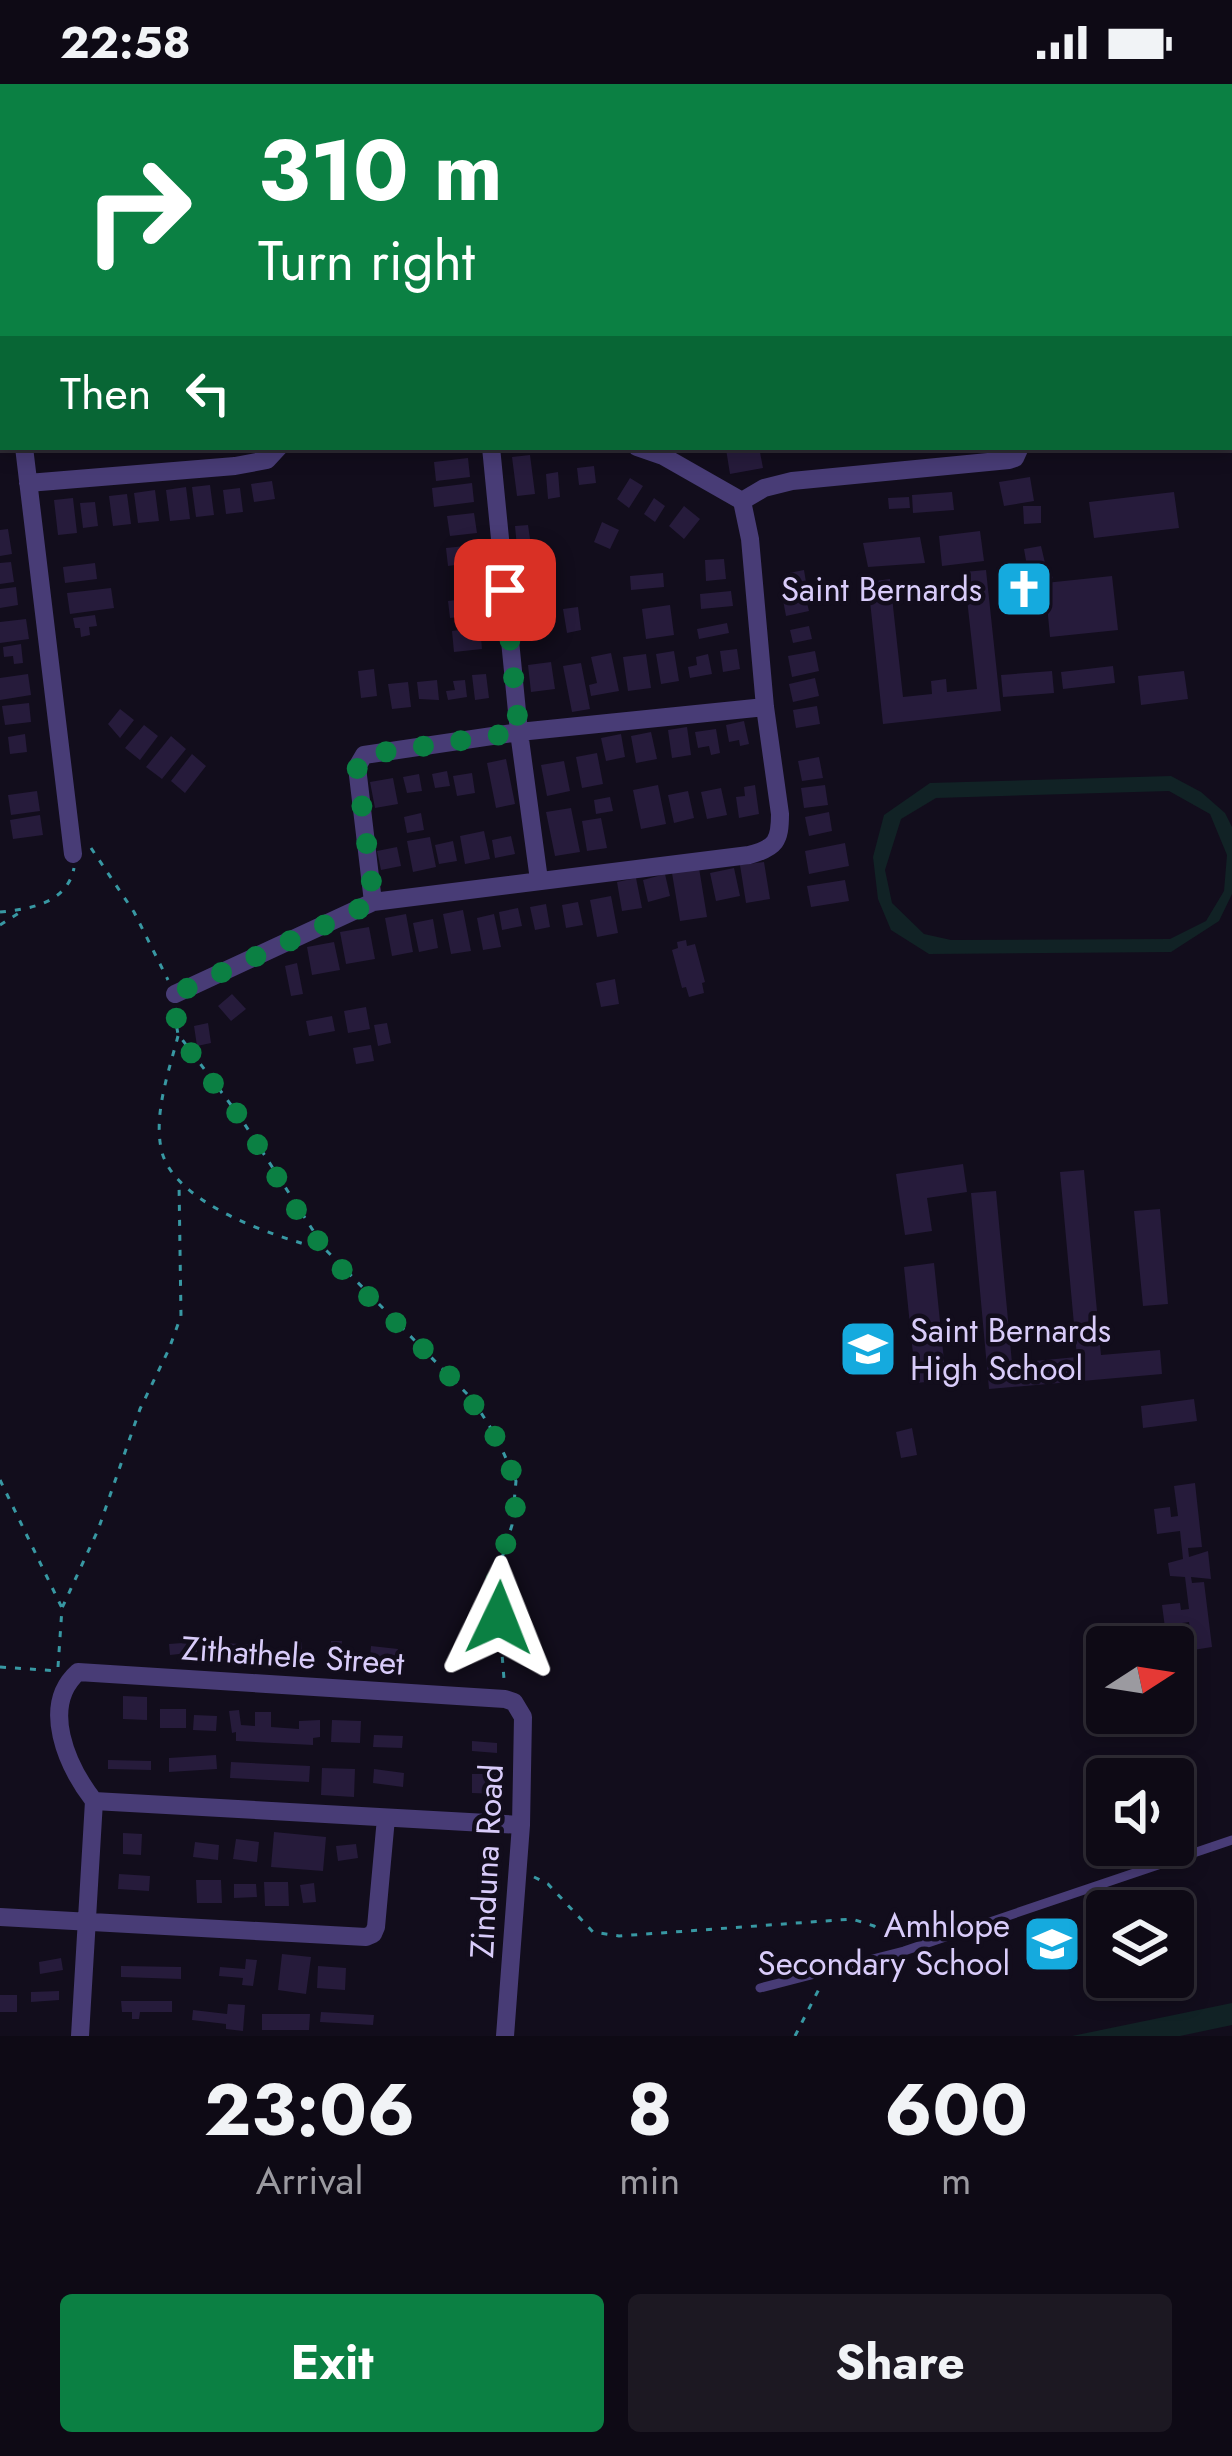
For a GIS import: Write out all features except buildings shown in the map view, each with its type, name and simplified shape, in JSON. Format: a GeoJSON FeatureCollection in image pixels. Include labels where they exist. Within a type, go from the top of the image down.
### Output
{"type":"FeatureCollection","features":[{"type":"Feature","properties":{"kind":"street"},"geometry":{"type":"LineString","coordinates":[[24,450],[81,850]]}},
{"type":"Feature","properties":{"kind":"street"},"geometry":{"type":"LineString","coordinates":[[28,483],[235,466],[267,460],[276,450]]}},
{"type":"Feature","properties":{"kind":"street"},"geometry":{"type":"LineString","coordinates":[[491,450],[539,880]]}},
{"type":"Feature","properties":{"kind":"street"},"geometry":{"type":"LineString","coordinates":[[742,501],[764,488],[792,481],[1010,460],[1019,450]]}},
{"type":"Feature","properties":{"kind":"street"},"geometry":{"type":"LineString","coordinates":[[175,994],[374,902],[749,855],[767,850],[776,841],[780,814],[742,501],[665,452]]}},
{"type":"Feature","properties":{"kind":"street"},"geometry":{"type":"LineString","coordinates":[[374,902],[357,767],[359,759],[373,752],[765,707]]}},
{"type":"Feature","properties":{"kind":"street","name":"Zithathele Street"},"geometry":{"type":"LineString","coordinates":[[94,1801],[83,1787],[58,1722],[62,1692],[78,1672],[505,1699]]}},
{"type":"Feature","properties":{"kind":"street","name":"Zinduna Road"},"geometry":{"type":"LineString","coordinates":[[505,1699],[514,1702],[523,1718],[521,1825],[505,2036]]}},
{"type":"Feature","properties":{"kind":"street"},"geometry":{"type":"LineString","coordinates":[[80,2036],[94,1801],[521,1825]]}},
{"type":"Feature","properties":{"kind":"street"},"geometry":{"type":"LineString","coordinates":[[0,1917],[366,1937],[376,1927],[386,1818]]}},
{"type":"Feature","properties":{"kind":"lane"},"geometry":{"type":"LineString","coordinates":[[760,1988],[904,1951],[1232,1840]]}},
{"type":"Feature","properties":{"kind":"path"},"geometry":{"type":"LineString","coordinates":[[0,925],[54,899],[68,887],[81,850]]}},
{"type":"Feature","properties":{"kind":"path"},"geometry":{"type":"LineString","coordinates":[[81,850],[134,912],[175,994],[178,1034],[163,1096],[160,1145],[165,1164],[192,1194],[261,1230],[325,1250]]}},
{"type":"Feature","properties":{"kind":"path"},"geometry":{"type":"LineString","coordinates":[[0,912],[24,910]]}},
{"type":"Feature","properties":{"kind":"path"},"geometry":{"type":"LineString","coordinates":[[178,1034],[240,1117],[325,1250],[473,1400],[497,1438],[516,1481],[512,1525],[496,1578],[505,1699]]}},
{"type":"Feature","properties":{"kind":"path"},"geometry":{"type":"LineString","coordinates":[[0,1667],[58,1671],[62,1608],[98,1530],[140,1408],[181,1316],[179,1183]]}},
{"type":"Feature","properties":{"kind":"path"},"geometry":{"type":"LineString","coordinates":[[0,1480],[62,1608]]}},
{"type":"Feature","properties":{"kind":"path"},"geometry":{"type":"LineString","coordinates":[[516,1868],[548,1884],[592,1932],[619,1936],[852,1919],[874,1926],[904,1951]]}},
{"type":"Feature","properties":{"kind":"path"},"geometry":{"type":"LineString","coordinates":[[795,2036],[830,1970]]}},
{"type":"Feature","properties":{"kind":"shaded area"},"geometry":{"type":"Polygon","coordinates":[[[1171,776],[1201,792],[1225,813],[1232,827],[1232,894],[1219,921],[1171,952],[929,954],[891,930],[878,899],[873,857],[884,815],[930,783],[1171,776]],[[1169,791],[936,798],[901,819],[885,870],[892,903],[924,934],[951,940],[1170,939],[1206,921],[1224,891],[1227,855],[1210,814],[1169,791]]]}},
{"type":"Feature","properties":{"kind":"shaded area"},"geometry":{"type":"Polygon","coordinates":[[[1232,2003],[1232,2025],[1180,2036],[1072,2036],[1232,2003]]]}},
{"type":"Feature","properties":{"kind":"place","name":"Saint Bernards"},"geometry":{"type":"Point","coordinates":[1024,589]}},
{"type":"Feature","properties":{"kind":"place","name":"Saint Bernards High School"},"geometry":{"type":"Point","coordinates":[868,1349]}},
{"type":"Feature","properties":{"kind":"place","name":"Amhlope Secondary School"},"geometry":{"type":"Point","coordinates":[1052,1944]}},
{"type":"Feature","properties":{"kind":"route"},"geometry":{"type":"LineString","coordinates":[[499,1618],[496,1578],[512,1525],[516,1481],[497,1438],[473,1400],[325,1250],[240,1117],[178,1034],[173,1009],[175,994],[374,902],[359,759],[373,752],[519,732],[505,590]]}}]}
